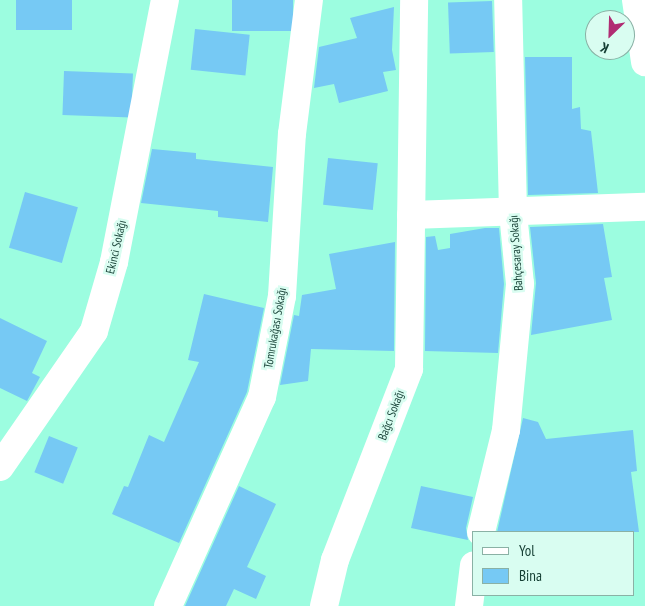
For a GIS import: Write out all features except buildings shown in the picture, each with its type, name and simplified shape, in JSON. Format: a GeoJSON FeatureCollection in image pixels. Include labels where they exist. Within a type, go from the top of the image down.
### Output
{"type":"FeatureCollection","features":[{"type":"Feature","properties":{"kind":"street","name":"Ekinci Sokağı"},"geometry":{"type":"LineString","coordinates":[[0,467],[94,331],[114,262],[165,0]]}},
{"type":"Feature","properties":{"kind":"street","name":"Tomrukağası Sokağı"},"geometry":{"type":"LineString","coordinates":[[168,606],[262,397],[282,296],[292,134],[309,0]]}},
{"type":"Feature","properties":{"kind":"street","name":"Bağcı Sokağı"},"geometry":{"type":"LineString","coordinates":[[324,606],[335,560],[409,369],[414,0]]}},
{"type":"Feature","properties":{"kind":"street","name":"Bahçesaray Sokağı"},"geometry":{"type":"LineString","coordinates":[[482,531],[506,430],[520,284],[513,213],[508,0]]}},
{"type":"Feature","properties":{"kind":"street"},"geometry":{"type":"LineString","coordinates":[[636,0],[645,62]]}},
{"type":"Feature","properties":{"kind":"street"},"geometry":{"type":"LineString","coordinates":[[411,215],[645,207]]}},
{"type":"Feature","properties":{"kind":"street"},"geometry":{"type":"LineString","coordinates":[[469,606],[472,581]]}}]}
